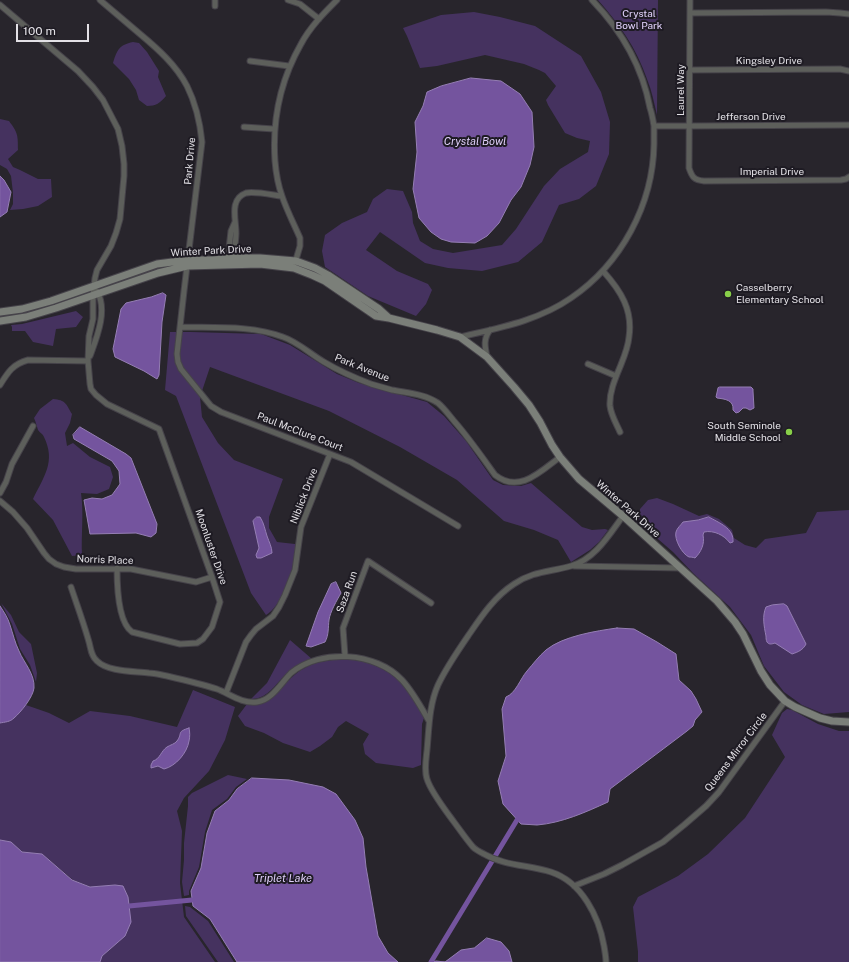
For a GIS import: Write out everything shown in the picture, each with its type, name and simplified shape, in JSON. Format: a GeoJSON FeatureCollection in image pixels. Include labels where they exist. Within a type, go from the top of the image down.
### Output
{"type":"FeatureCollection","features":[{"type":"Feature","properties":{"kind":"street","name":"Park Drive"},"geometry":{"type":"LineString","coordinates":[[100,0],[156,48],[178,71],[187,86],[196,107],[202,142],[188,263]]}},
{"type":"Feature","properties":{"kind":"street"},"geometry":{"type":"LineString","coordinates":[[215,0],[215,6]]}},
{"type":"Feature","properties":{"kind":"street"},"geometry":{"type":"LineString","coordinates":[[288,0],[300,4],[319,19]]}},
{"type":"Feature","properties":{"kind":"street"},"geometry":{"type":"LineString","coordinates":[[295,265],[300,246],[300,238],[281,196],[276,173],[274,130],[276,110],[281,89],[301,43],[319,19],[337,0]]}},
{"type":"Feature","properties":{"kind":"street"},"geometry":{"type":"LineString","coordinates":[[460,338],[520,322],[550,311],[586,287],[603,271],[621,248],[632,230],[645,197],[653,159],[654,126],[644,82],[628,46],[601,9],[592,0]]}},
{"type":"Feature","properties":{"kind":"street","name":"Laurel Way"},"geometry":{"type":"LineString","coordinates":[[690,0],[689,168],[691,174],[695,178]]}},
{"type":"Feature","properties":{"kind":"street"},"geometry":{"type":"LineString","coordinates":[[0,5],[78,71],[103,100],[118,129],[124,164],[120,219],[111,246],[97,270],[94,286],[96,294]]}},
{"type":"Feature","properties":{"kind":"street"},"geometry":{"type":"LineString","coordinates":[[690,14],[826,12],[849,14]]}},
{"type":"Feature","properties":{"kind":"street"},"geometry":{"type":"LineString","coordinates":[[250,62],[290,66]]}},
{"type":"Feature","properties":{"kind":"street","name":"Kingsley Drive"},"geometry":{"type":"LineString","coordinates":[[690,70],[840,69],[849,71]]}},
{"type":"Feature","properties":{"kind":"street","name":"Jefferson Drive"},"geometry":{"type":"LineString","coordinates":[[654,126],[849,125]]}},
{"type":"Feature","properties":{"kind":"street"},"geometry":{"type":"LineString","coordinates":[[244,127],[274,130]]}},
{"type":"Feature","properties":{"kind":"street","name":"Imperial Drive"},"geometry":{"type":"LineString","coordinates":[[695,178],[704,182],[841,180],[849,177]]}},
{"type":"Feature","properties":{"kind":"street"},"geometry":{"type":"LineString","coordinates":[[231,258],[236,231],[234,210],[239,198],[246,193],[281,196]]}},
{"type":"Feature","properties":{"kind":"street","name":"Winter Park Drive"},"geometry":{"type":"LineString","coordinates":[[0,321],[26,317],[56,308],[188,263],[231,258],[260,258],[295,265],[325,281],[376,316],[437,330],[460,338],[487,357],[514,387],[529,405],[560,457],[579,479],[623,516],[717,601],[743,634],[760,671],[770,685],[785,701],[820,718],[832,721],[849,722]]}},
{"type":"Feature","properties":{"kind":"street","name":"Winter Park Drive"},"geometry":{"type":"LineString","coordinates":[[0,312],[22,309],[36,305],[157,264],[188,263],[295,265]]}},
{"type":"Feature","properties":{"kind":"street"},"geometry":{"type":"LineString","coordinates":[[180,327],[188,263]]}},
{"type":"Feature","properties":{"kind":"street"},"geometry":{"type":"LineString","coordinates":[[603,271],[622,295],[627,307],[630,323],[626,350],[611,394],[610,406],[620,432]]}},
{"type":"Feature","properties":{"kind":"street","name":"Moonluster Drive"},"geometry":{"type":"LineString","coordinates":[[96,294],[89,336],[88,361],[91,389],[96,396],[107,404],[159,429],[220,602],[212,627],[203,639],[196,643],[180,644],[132,632],[128,629],[121,613],[117,588],[117,568]]}},
{"type":"Feature","properties":{"kind":"street","name":"Moonluster Drive"},"geometry":{"type":"LineString","coordinates":[[88,361],[97,338],[101,321],[102,301],[96,294]]}},
{"type":"Feature","properties":{"kind":"street"},"geometry":{"type":"LineString","coordinates":[[93,319],[101,321]]}},
{"type":"Feature","properties":{"kind":"street","name":"Paul McClure Court"},"geometry":{"type":"LineString","coordinates":[[180,327],[177,354],[178,362],[181,369],[212,406],[221,412],[351,462],[458,526]]}},
{"type":"Feature","properties":{"kind":"street","name":"Park Avenue"},"geometry":{"type":"LineString","coordinates":[[180,327],[249,329],[268,332],[284,337],[324,362],[370,384],[430,399],[444,409],[466,435],[495,475],[501,480],[518,482],[526,480],[560,457]]}},
{"type":"Feature","properties":{"kind":"street"},"geometry":{"type":"LineString","coordinates":[[487,357],[485,340],[490,330]]}},
{"type":"Feature","properties":{"kind":"street"},"geometry":{"type":"LineString","coordinates":[[0,385],[6,375],[20,362],[28,360],[88,361]]}},
{"type":"Feature","properties":{"kind":"street"},"geometry":{"type":"LineString","coordinates":[[588,364],[616,376]]}},
{"type":"Feature","properties":{"kind":"street"},"geometry":{"type":"LineString","coordinates":[[0,493],[6,482],[12,464],[33,426]]}},
{"type":"Feature","properties":{"kind":"street","name":"Niblick Drive"},"geometry":{"type":"LineString","coordinates":[[226,693],[246,642],[256,629],[273,616],[280,607],[295,570],[301,527],[330,454]]}},
{"type":"Feature","properties":{"kind":"street","name":"Norris Place"},"geometry":{"type":"LineString","coordinates":[[0,501],[13,512],[27,528],[44,553],[56,564],[64,567],[76,569],[131,569],[196,582],[212,577]]}},
{"type":"Feature","properties":{"kind":"street"},"geometry":{"type":"LineString","coordinates":[[573,566],[594,553],[623,516]]}},
{"type":"Feature","properties":{"kind":"street","name":"Saza Run"},"geometry":{"type":"LineString","coordinates":[[345,656],[343,628],[368,561],[431,603]]}},
{"type":"Feature","properties":{"kind":"street"},"geometry":{"type":"LineString","coordinates":[[606,962],[599,924],[592,910],[574,886],[553,873],[539,869],[512,865],[491,858],[475,849],[439,801],[427,780],[426,768],[429,721],[432,703],[437,686],[455,655],[490,605],[514,584],[529,576],[573,566],[680,568]]}},
{"type":"Feature","properties":{"kind":"street"},"geometry":{"type":"LineString","coordinates":[[71,587],[90,642],[92,656],[101,665],[125,671],[156,674],[198,683],[238,699],[248,702],[257,702],[264,700],[271,695],[292,673],[301,666],[329,657],[358,657],[383,666],[402,680],[411,691],[429,721]]}},
{"type":"Feature","properties":{"kind":"street","name":"Queens Mirror Circle"},"geometry":{"type":"LineString","coordinates":[[574,886],[622,866],[662,842],[706,806],[719,792],[785,701]]}},
{"type":"Feature","properties":{"kind":"green space","name":"Crystal Bowl Park"},"geometry":{"type":"Polygon","coordinates":[[[598,0],[658,0],[657,115],[650,88],[638,57],[627,37],[598,0]]]}},
{"type":"Feature","properties":{"kind":"green space"},"geometry":{"type":"Polygon","coordinates":[[[474,12],[535,26],[581,56],[601,92],[610,122],[609,154],[596,186],[579,199],[559,205],[542,242],[518,262],[482,271],[448,268],[425,263],[380,232],[366,250],[397,271],[428,284],[432,290],[426,304],[416,316],[368,296],[325,267],[322,251],[325,235],[342,223],[367,212],[373,199],[387,189],[403,191],[412,212],[413,223],[420,241],[433,249],[453,253],[502,245],[516,229],[544,186],[560,169],[588,152],[590,141],[565,133],[548,105],[546,100],[556,86],[545,73],[539,70],[524,64],[485,55],[437,66],[420,68],[403,28],[441,15],[474,12]]]}},
{"type":"Feature","properties":{"kind":"green space"},"geometry":{"type":"Polygon","coordinates":[[[133,42],[139,43],[147,52],[159,71],[158,77],[166,96],[155,105],[147,106],[139,100],[136,90],[129,79],[113,63],[119,49],[133,42]]]}},
{"type":"Feature","properties":{"kind":"green space"},"geometry":{"type":"Polygon","coordinates":[[[0,119],[9,121],[17,134],[18,150],[8,159],[13,167],[38,179],[51,179],[52,197],[38,206],[10,210],[13,204],[11,176],[7,169],[0,165],[0,119]]]}},
{"type":"Feature","properties":{"kind":"green space"},"geometry":{"type":"Polygon","coordinates":[[[76,311],[83,317],[76,327],[56,329],[53,346],[33,342],[25,331],[12,331],[11,325],[22,324],[76,311]]]}},
{"type":"Feature","properties":{"kind":"green space"},"geometry":{"type":"Polygon","coordinates":[[[170,332],[261,334],[290,345],[337,374],[359,383],[427,402],[444,416],[466,441],[493,480],[503,485],[521,486],[531,483],[582,527],[592,530],[608,530],[599,542],[590,550],[571,562],[558,540],[534,530],[504,521],[457,480],[400,447],[329,411],[210,367],[200,397],[202,417],[218,443],[234,460],[283,479],[269,517],[269,528],[277,542],[295,544],[295,557],[289,580],[281,598],[266,615],[251,593],[176,396],[165,390],[170,332]]]}},
{"type":"Feature","properties":{"kind":"green space"},"geometry":{"type":"Polygon","coordinates":[[[53,399],[67,405],[72,414],[70,423],[65,433],[67,446],[73,443],[90,457],[110,467],[113,477],[109,489],[97,494],[81,493],[82,555],[72,556],[53,520],[33,499],[49,462],[49,454],[44,437],[38,430],[34,418],[40,409],[53,399]]]}},
{"type":"Feature","properties":{"kind":"green space"},"geometry":{"type":"Polygon","coordinates":[[[657,498],[699,516],[707,514],[719,519],[732,530],[734,538],[745,545],[756,548],[765,539],[806,533],[817,512],[849,510],[849,712],[824,714],[802,705],[784,692],[764,666],[751,635],[730,607],[639,520],[640,509],[648,500],[657,498]]]}},
{"type":"Feature","properties":{"kind":"green space"},"geometry":{"type":"Polygon","coordinates":[[[1,603],[11,615],[19,632],[31,644],[37,673],[36,682],[30,665],[20,649],[12,624],[1,603]]]}},
{"type":"Feature","properties":{"kind":"green space"},"geometry":{"type":"Polygon","coordinates":[[[290,640],[313,659],[291,670],[263,696],[251,699],[267,683],[290,640]]]}},
{"type":"Feature","properties":{"kind":"green space"},"geometry":{"type":"Polygon","coordinates":[[[345,659],[360,661],[381,668],[399,681],[410,694],[424,718],[422,724],[421,765],[413,768],[376,763],[365,754],[363,744],[369,734],[346,721],[338,727],[332,737],[310,752],[283,743],[264,733],[245,726],[238,716],[247,704],[260,704],[270,699],[298,672],[308,666],[323,661],[345,659]]]}},
{"type":"Feature","properties":{"kind":"green space"},"geometry":{"type":"Polygon","coordinates":[[[193,690],[235,707],[225,740],[209,771],[184,798],[177,811],[182,831],[180,883],[184,917],[215,962],[100,962],[102,956],[125,936],[115,885],[91,887],[73,880],[42,854],[22,852],[11,842],[0,840],[0,723],[12,719],[18,715],[26,705],[49,713],[69,723],[90,711],[130,716],[177,727],[193,690]]]}},
{"type":"Feature","properties":{"kind":"green space"},"geometry":{"type":"Polygon","coordinates":[[[787,709],[792,710],[818,724],[839,731],[849,731],[849,962],[638,962],[633,907],[638,897],[678,876],[708,854],[745,818],[785,757],[772,735],[782,713],[787,709]]]}},
{"type":"Feature","properties":{"kind":"green space"},"geometry":{"type":"Polygon","coordinates":[[[228,775],[247,779],[236,787],[227,799],[212,810],[205,832],[199,867],[189,891],[189,895],[184,896],[182,882],[188,797],[192,793],[228,775]]]}},
{"type":"Feature","properties":{"kind":"green space"},"geometry":{"type":"Polygon","coordinates":[[[185,906],[190,907],[208,921],[234,962],[218,962],[186,916],[185,906]]]}},
{"type":"Feature","properties":{"kind":"water","name":"Crystal Bowl"},"geometry":{"type":"Polygon","coordinates":[[[471,78],[501,81],[520,94],[532,112],[534,147],[530,165],[521,187],[511,200],[499,223],[487,236],[475,243],[451,242],[441,239],[431,232],[419,218],[413,189],[417,152],[415,122],[423,106],[427,92],[441,86],[471,78]]]}},
{"type":"Feature","properties":{"kind":"water"},"geometry":{"type":"Polygon","coordinates":[[[0,176],[11,192],[7,212],[0,217],[0,176]]]}},
{"type":"Feature","properties":{"kind":"water"},"geometry":{"type":"Polygon","coordinates":[[[163,293],[166,295],[162,322],[159,375],[157,379],[115,357],[113,349],[121,309],[126,303],[163,293]]]}},
{"type":"Feature","properties":{"kind":"water"},"geometry":{"type":"Polygon","coordinates":[[[751,387],[753,389],[754,408],[750,410],[743,408],[736,413],[730,402],[716,397],[718,388],[751,387]]]}},
{"type":"Feature","properties":{"kind":"water"},"geometry":{"type":"Polygon","coordinates":[[[80,427],[131,458],[157,524],[156,533],[151,537],[136,533],[90,534],[84,500],[92,498],[102,499],[112,495],[120,484],[119,471],[112,461],[74,439],[73,435],[80,427]]]}},
{"type":"Feature","properties":{"kind":"water"},"geometry":{"type":"Polygon","coordinates":[[[257,517],[260,517],[272,551],[272,553],[261,558],[257,558],[256,555],[259,548],[253,521],[257,517]]]}},
{"type":"Feature","properties":{"kind":"water"},"geometry":{"type":"Polygon","coordinates":[[[709,517],[725,526],[733,537],[733,542],[730,543],[722,535],[715,532],[704,532],[701,550],[695,558],[689,557],[679,546],[676,538],[678,528],[683,522],[709,517]]]}},
{"type":"Feature","properties":{"kind":"water"},"geometry":{"type":"Polygon","coordinates":[[[336,582],[341,593],[330,617],[328,634],[325,642],[311,647],[306,646],[318,612],[331,584],[336,582]]]}},
{"type":"Feature","properties":{"kind":"water"},"geometry":{"type":"Polygon","coordinates":[[[784,604],[787,606],[806,644],[803,648],[792,654],[775,643],[769,644],[766,640],[764,617],[766,607],[784,604]]]}},
{"type":"Feature","properties":{"kind":"water"},"geometry":{"type":"Polygon","coordinates":[[[0,606],[8,620],[21,655],[31,673],[34,688],[29,700],[17,715],[7,722],[0,723],[0,606]]]}},
{"type":"Feature","properties":{"kind":"water"},"geometry":{"type":"Polygon","coordinates":[[[617,628],[634,629],[676,654],[679,680],[691,691],[702,712],[695,720],[693,726],[610,789],[608,802],[556,822],[537,825],[521,824],[503,804],[498,781],[506,756],[502,709],[506,697],[513,692],[524,674],[538,657],[553,645],[580,635],[617,628]]]}},
{"type":"Feature","properties":{"kind":"water"},"geometry":{"type":"Polygon","coordinates":[[[189,728],[190,736],[188,746],[177,762],[164,769],[158,766],[151,768],[153,761],[157,759],[167,747],[176,742],[181,732],[189,728]]]}},
{"type":"Feature","properties":{"kind":"water","name":"Triplet Lake"},"geometry":{"type":"Polygon","coordinates":[[[252,778],[289,780],[323,787],[336,794],[355,820],[363,838],[366,867],[378,936],[388,953],[398,962],[237,962],[210,919],[193,906],[191,891],[201,868],[207,833],[215,811],[229,800],[237,789],[252,778]]]}},
{"type":"Feature","properties":{"kind":"water"},"geometry":{"type":"Polygon","coordinates":[[[0,840],[11,842],[22,852],[42,854],[72,880],[90,887],[115,885],[123,886],[128,897],[131,922],[125,936],[102,956],[100,962],[0,962],[0,840]]]}},
{"type":"Feature","properties":{"kind":"water"},"geometry":{"type":"Polygon","coordinates":[[[487,938],[501,942],[509,951],[512,962],[445,962],[461,950],[474,948],[487,938]]]}},
{"type":"Feature","properties":{"kind":"waterway"},"geometry":{"type":"LineString","coordinates":[[431,962],[517,820]]}},
{"type":"Feature","properties":{"kind":"waterway"},"geometry":{"type":"LineString","coordinates":[[129,906],[192,900]]}},
{"type":"Feature","properties":{"kind":"place","name":"Casselberry Elementary School"},"geometry":{"type":"Point","coordinates":[728,294]}},
{"type":"Feature","properties":{"kind":"place","name":"South Seminole Middle School"},"geometry":{"type":"Point","coordinates":[789,432]}}]}
